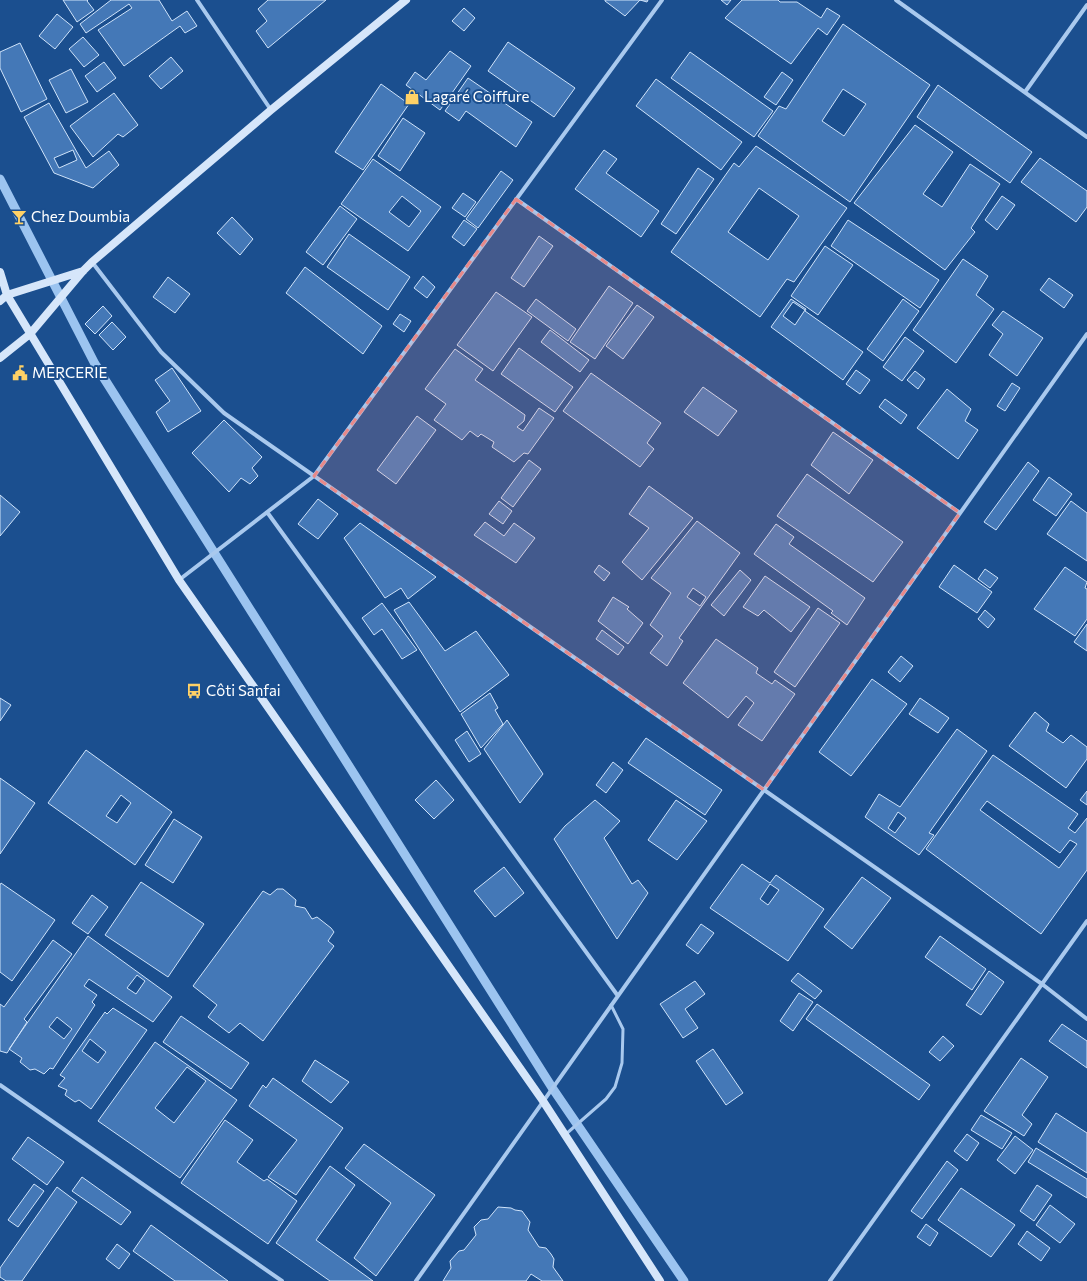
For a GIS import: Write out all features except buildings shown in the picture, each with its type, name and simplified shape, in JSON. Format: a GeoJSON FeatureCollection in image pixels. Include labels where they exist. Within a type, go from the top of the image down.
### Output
{"type":"FeatureCollection","features":[{"type":"Feature","properties":{"kind":"main road"},"geometry":{"type":"LineString","coordinates":[[0,358],[30,334],[92,262],[271,110],[406,0]]}},
{"type":"Feature","properties":{"kind":"main road"},"geometry":{"type":"LineString","coordinates":[[0,301],[7,295],[83,271]]}},
{"type":"Feature","properties":{"kind":"main road"},"geometry":{"type":"LineString","coordinates":[[0,272],[7,295],[179,580],[543,1101],[660,1281]]}},
{"type":"Feature","properties":{"kind":"street"},"geometry":{"type":"LineString","coordinates":[[197,0],[271,110]]}},
{"type":"Feature","properties":{"kind":"street"},"geometry":{"type":"LineString","coordinates":[[179,580],[314,476],[662,0]]}},
{"type":"Feature","properties":{"kind":"street"},"geometry":{"type":"LineString","coordinates":[[896,0],[1087,137]]}},
{"type":"Feature","properties":{"kind":"street"},"geometry":{"type":"LineString","coordinates":[[1025,92],[1087,5]]}},
{"type":"Feature","properties":{"kind":"street"},"geometry":{"type":"LineString","coordinates":[[516,199],[960,513]]}},
{"type":"Feature","properties":{"kind":"street"},"geometry":{"type":"LineString","coordinates":[[92,262],[161,352],[224,413],[1042,984],[1087,1019]]}},
{"type":"Feature","properties":{"kind":"street"},"geometry":{"type":"LineString","coordinates":[[416,1281],[1087,334]]}},
{"type":"Feature","properties":{"kind":"street"},"geometry":{"type":"LineString","coordinates":[[267,512],[618,996]]}},
{"type":"Feature","properties":{"kind":"street"},"geometry":{"type":"LineString","coordinates":[[830,1281],[1087,921]]}},
{"type":"Feature","properties":{"kind":"street"},"geometry":{"type":"LineString","coordinates":[[0,1085],[282,1281]]}},
{"type":"Feature","properties":{"kind":"lane"},"geometry":{"type":"LineString","coordinates":[[565,1135],[606,1100],[615,1087],[622,1063],[623,1029],[611,1005]]}},
{"type":"Feature","properties":{"kind":"highlighted area"},"geometry":{"type":"Polygon","coordinates":[[[516,199],[960,513],[764,790],[314,476],[516,199]]]}},
{"type":"Feature","properties":{"kind":"waterway"},"geometry":{"type":"LineString","coordinates":[[0,179],[95,364],[553,1089],[684,1281]]}},
{"type":"Feature","properties":{"kind":"place","name":"Lagaré Coiffure"},"geometry":{"type":"Point","coordinates":[412,97]}},
{"type":"Feature","properties":{"kind":"place","name":"Chez Doumbia"},"geometry":{"type":"Point","coordinates":[19,217]}},
{"type":"Feature","properties":{"kind":"place","name":"MERCERIE"},"geometry":{"type":"Point","coordinates":[20,373]}},
{"type":"Feature","properties":{"kind":"place","name":"Côti Sanfai"},"geometry":{"type":"Point","coordinates":[194,691]}}]}
